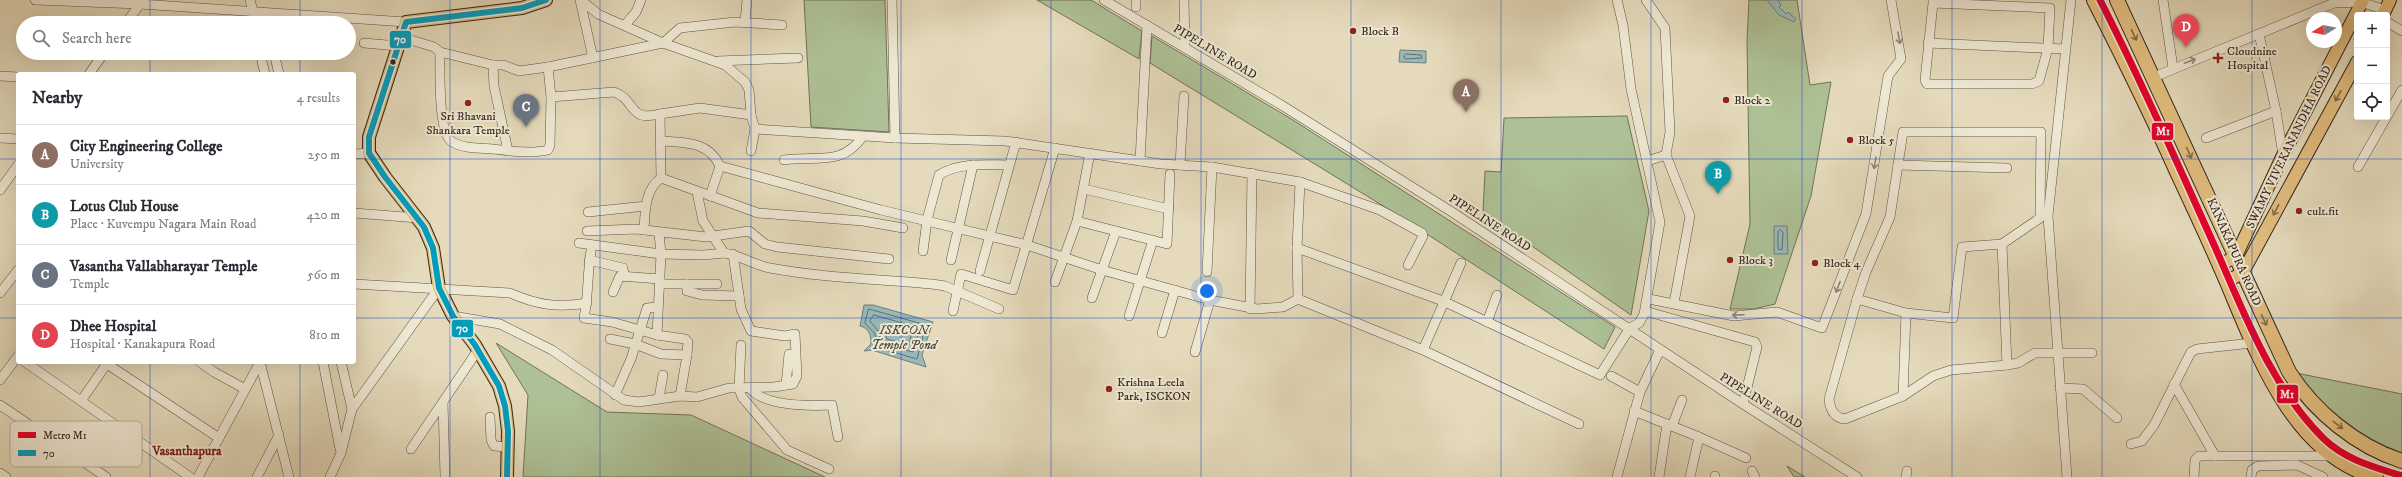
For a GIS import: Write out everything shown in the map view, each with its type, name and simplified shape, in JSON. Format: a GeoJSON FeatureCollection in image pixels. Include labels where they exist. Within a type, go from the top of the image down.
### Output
{"type":"FeatureCollection","features":[{"type":"Feature","properties":{"kind":"highway","name":"KANAKAPURA ROAD"},"geometry":{"type":"LineString","coordinates":[[2094,0],[2149,108],[2220,266],[2252,343],[2274,386],[2328,457],[2374,477]]}},
{"type":"Feature","properties":{"kind":"highway","name":"KANAKAPURA ROAD"},"geometry":{"type":"LineString","coordinates":[[2117,0],[2154,77],[2289,372],[2305,394],[2335,424],[2364,444],[2384,455],[2402,461]]}},
{"type":"Feature","properties":{"kind":"main road"},"geometry":{"type":"LineString","coordinates":[[507,477],[508,447],[505,406],[496,380],[478,350],[453,316],[439,288],[433,248],[418,218],[385,177],[369,153],[369,137],[406,22],[522,8],[535,2],[546,0]]}},
{"type":"Feature","properties":{"kind":"main road","name":"SWAMY VIVEKANANDHA ROAD"},"geometry":{"type":"LineString","coordinates":[[2236,256],[2283,155],[2362,1]]}},
{"type":"Feature","properties":{"kind":"main road","name":"SWAMY VIVEKANANDHA ROAD"},"geometry":{"type":"LineString","coordinates":[[2227,282],[2243,272],[2354,68]]}},
{"type":"Feature","properties":{"kind":"main road"},"geometry":{"type":"LineString","coordinates":[[2220,266],[2236,256]]}},
{"type":"Feature","properties":{"kind":"street"},"geometry":{"type":"LineString","coordinates":[[35,0],[140,2],[321,16]]}},
{"type":"Feature","properties":{"kind":"street"},"geometry":{"type":"LineString","coordinates":[[250,0],[253,16]]}},
{"type":"Feature","properties":{"kind":"street"},"geometry":{"type":"LineString","coordinates":[[580,0],[598,14],[664,43],[725,65],[745,82],[749,90],[751,115],[755,129],[751,152]]}},
{"type":"Feature","properties":{"kind":"street"},"geometry":{"type":"LineString","coordinates":[[580,0],[593,58]]}},
{"type":"Feature","properties":{"kind":"street"},"geometry":{"type":"LineString","coordinates":[[625,25],[636,12],[641,0]]}},
{"type":"Feature","properties":{"kind":"street"},"geometry":{"type":"LineString","coordinates":[[745,22],[747,0]]}},
{"type":"Feature","properties":{"kind":"street"},"geometry":{"type":"LineString","coordinates":[[892,0],[896,138]]}},
{"type":"Feature","properties":{"kind":"street","name":"PIPELINE ROAD"},"geometry":{"type":"LineString","coordinates":[[1104,0],[1283,106],[1452,212],[1630,328],[1660,350],[1857,477]]}},
{"type":"Feature","properties":{"kind":"street"},"geometry":{"type":"LineString","coordinates":[[1184,0],[1185,48]]}},
{"type":"Feature","properties":{"kind":"street"},"geometry":{"type":"LineString","coordinates":[[1297,248],[1444,302],[1600,375],[1630,328],[1639,323],[1645,311],[1649,299],[1660,222],[1631,89],[1623,24],[1617,0]]}},
{"type":"Feature","properties":{"kind":"street"},"geometry":{"type":"LineString","coordinates":[[1646,0],[1665,28],[1670,132],[1666,155],[1690,216],[1674,303]]}},
{"type":"Feature","properties":{"kind":"street"},"geometry":{"type":"LineString","coordinates":[[1649,299],[1734,316],[1777,312],[1822,328],[1866,214],[1888,76],[1901,58],[1891,0]]}},
{"type":"Feature","properties":{"kind":"street"},"geometry":{"type":"LineString","coordinates":[[2067,477],[2048,216],[2071,0]]}},
{"type":"Feature","properties":{"kind":"street"},"geometry":{"type":"LineString","coordinates":[[2163,0],[2173,68]]}},
{"type":"Feature","properties":{"kind":"street"},"geometry":{"type":"LineString","coordinates":[[1934,1],[2049,7],[2051,10],[2048,48],[2041,78],[2035,84],[1928,84],[1925,80],[1928,43],[1934,1]]}},
{"type":"Feature","properties":{"kind":"street"},"geometry":{"type":"LineString","coordinates":[[2154,77],[2334,2],[2362,1],[2386,8]]}},
{"type":"Feature","properties":{"kind":"street"},"geometry":{"type":"LineString","coordinates":[[131,16],[140,2]]}},
{"type":"Feature","properties":{"kind":"street"},"geometry":{"type":"LineString","coordinates":[[356,18],[406,22]]}},
{"type":"Feature","properties":{"kind":"street"},"geometry":{"type":"LineString","coordinates":[[364,43],[399,42],[434,47],[440,52],[503,65],[519,71],[548,67],[664,43],[680,28],[745,22],[782,25]]}},
{"type":"Feature","properties":{"kind":"street"},"geometry":{"type":"LineString","coordinates":[[2390,24],[2402,31]]}},
{"type":"Feature","properties":{"kind":"street"},"geometry":{"type":"LineString","coordinates":[[1140,161],[1147,26]]}},
{"type":"Feature","properties":{"kind":"street"},"geometry":{"type":"LineString","coordinates":[[2259,34],[2276,111],[2283,155]]}},
{"type":"Feature","properties":{"kind":"street"},"geometry":{"type":"LineString","coordinates":[[1928,43],[2065,49]]}},
{"type":"Feature","properties":{"kind":"street"},"geometry":{"type":"LineString","coordinates":[[440,52],[439,81],[445,130],[449,140],[458,145],[508,151],[548,150],[550,145],[551,97],[548,67]]}},
{"type":"Feature","properties":{"kind":"street"},"geometry":{"type":"LineString","coordinates":[[715,61],[798,58]]}},
{"type":"Feature","properties":{"kind":"street"},"geometry":{"type":"LineString","coordinates":[[90,72],[99,60]]}},
{"type":"Feature","properties":{"kind":"street"},"geometry":{"type":"LineString","coordinates":[[262,60],[265,72]]}},
{"type":"Feature","properties":{"kind":"street"},"geometry":{"type":"LineString","coordinates":[[276,60],[279,72]]}},
{"type":"Feature","properties":{"kind":"street"},"geometry":{"type":"LineString","coordinates":[[493,64],[494,86],[508,151]]}},
{"type":"Feature","properties":{"kind":"street"},"geometry":{"type":"LineString","coordinates":[[0,76],[16,77]]}},
{"type":"Feature","properties":{"kind":"street"},"geometry":{"type":"LineString","coordinates":[[2358,167],[2402,90]]}},
{"type":"Feature","properties":{"kind":"street"},"geometry":{"type":"LineString","coordinates":[[551,97],[614,92],[624,95],[635,110],[641,115],[660,114],[700,108],[751,115]]}},
{"type":"Feature","properties":{"kind":"street"},"geometry":{"type":"LineString","coordinates":[[1180,165],[1184,96]]}},
{"type":"Feature","properties":{"kind":"street"},"geometry":{"type":"LineString","coordinates":[[2206,138],[2276,111]]}},
{"type":"Feature","properties":{"kind":"street"},"geometry":{"type":"LineString","coordinates":[[660,114],[661,178]]}},
{"type":"Feature","properties":{"kind":"street"},"geometry":{"type":"LineString","coordinates":[[755,129],[896,138],[1016,142],[1140,161],[1212,167],[1300,182],[1380,210],[1422,234],[1423,236],[1408,265]]}},
{"type":"Feature","properties":{"kind":"street"},"geometry":{"type":"LineString","coordinates":[[1857,299],[1906,313],[1953,318],[1962,247],[2002,244],[2040,218],[2041,132],[1903,132],[1887,225],[1866,272],[1857,299],[1829,399],[1832,411],[1841,419],[1850,419],[1903,396],[1933,376],[1951,370],[2018,363],[2035,353],[2092,353]]}},
{"type":"Feature","properties":{"kind":"street"},"geometry":{"type":"LineString","coordinates":[[784,160],[804,157],[829,158],[847,154],[863,136]]}},
{"type":"Feature","properties":{"kind":"street"},"geometry":{"type":"LineString","coordinates":[[0,138],[16,139]]}},
{"type":"Feature","properties":{"kind":"street"},"geometry":{"type":"LineString","coordinates":[[661,141],[698,146],[710,150],[720,166],[881,210],[957,226],[1027,245],[1102,270],[1210,300],[1250,309],[1283,307],[1298,300],[1423,350],[1579,424]]}},
{"type":"Feature","properties":{"kind":"street"},"geometry":{"type":"LineString","coordinates":[[980,271],[1016,142]]}},
{"type":"Feature","properties":{"kind":"street"},"geometry":{"type":"LineString","coordinates":[[953,311],[961,274],[1013,290],[1055,148]]}},
{"type":"Feature","properties":{"kind":"street"},"geometry":{"type":"LineString","coordinates":[[356,154],[369,153]]}},
{"type":"Feature","properties":{"kind":"street"},"geometry":{"type":"LineString","coordinates":[[1055,282],[1078,221],[1090,153]]}},
{"type":"Feature","properties":{"kind":"street"},"geometry":{"type":"LineString","coordinates":[[1647,161],[1666,155]]}},
{"type":"Feature","properties":{"kind":"street"},"geometry":{"type":"LineString","coordinates":[[923,251],[927,220],[939,176],[946,171],[973,165],[1009,165]]}},
{"type":"Feature","properties":{"kind":"street"},"geometry":{"type":"LineString","coordinates":[[951,260],[957,226],[973,165]]}},
{"type":"Feature","properties":{"kind":"street"},"geometry":{"type":"LineString","coordinates":[[1898,165],[2007,168]]}},
{"type":"Feature","properties":{"kind":"street"},"geometry":{"type":"LineString","coordinates":[[710,196],[720,166]]}},
{"type":"Feature","properties":{"kind":"street"},"geometry":{"type":"LineString","coordinates":[[1207,272],[1212,167]]}},
{"type":"Feature","properties":{"kind":"street"},"geometry":{"type":"LineString","coordinates":[[0,190],[16,168]]}},
{"type":"Feature","properties":{"kind":"street"},"geometry":{"type":"LineString","coordinates":[[1250,309],[1252,173]]}},
{"type":"Feature","properties":{"kind":"street"},"geometry":{"type":"LineString","coordinates":[[1078,221],[1168,244],[1170,174]]}},
{"type":"Feature","properties":{"kind":"street"},"geometry":{"type":"LineString","coordinates":[[661,178],[758,213],[806,218],[863,221],[903,228]]}},
{"type":"Feature","properties":{"kind":"street"},"geometry":{"type":"LineString","coordinates":[[644,230],[646,206],[653,184],[661,178]]}},
{"type":"Feature","properties":{"kind":"street"},"geometry":{"type":"LineString","coordinates":[[1298,300],[1297,248],[1300,182]]}},
{"type":"Feature","properties":{"kind":"street"},"geometry":{"type":"LineString","coordinates":[[1084,189],[1169,209]]}},
{"type":"Feature","properties":{"kind":"street"},"geometry":{"type":"LineString","coordinates":[[697,192],[703,221],[724,253]]}},
{"type":"Feature","properties":{"kind":"street"},"geometry":{"type":"LineString","coordinates":[[588,212],[646,206]]}},
{"type":"Feature","properties":{"kind":"street"},"geometry":{"type":"LineString","coordinates":[[356,213],[418,218]]}},
{"type":"Feature","properties":{"kind":"street"},"geometry":{"type":"LineString","coordinates":[[587,231],[644,230],[659,233],[714,237],[748,230],[765,244],[777,247],[889,259]]}},
{"type":"Feature","properties":{"kind":"street"},"geometry":{"type":"LineString","coordinates":[[1092,298],[1116,231]]}},
{"type":"Feature","properties":{"kind":"street"},"geometry":{"type":"LineString","coordinates":[[657,335],[661,254],[659,233]]}},
{"type":"Feature","properties":{"kind":"street"},"geometry":{"type":"LineString","coordinates":[[1129,316],[1142,281],[1152,240]]}},
{"type":"Feature","properties":{"kind":"street"},"geometry":{"type":"LineString","coordinates":[[578,243],[661,254],[733,254],[752,264],[768,268],[842,278],[932,284],[957,291],[998,309]]}},
{"type":"Feature","properties":{"kind":"street"},"geometry":{"type":"LineString","coordinates":[[2002,244],[2007,365]]}},
{"type":"Feature","properties":{"kind":"street"},"geometry":{"type":"LineString","coordinates":[[592,245],[589,260],[587,303],[584,318],[612,322],[657,335],[685,339],[688,342],[687,355],[680,396]]}},
{"type":"Feature","properties":{"kind":"street"},"geometry":{"type":"LineString","coordinates":[[453,316],[500,324],[552,350],[624,400],[640,402],[659,398],[697,396],[729,388],[739,389],[793,384],[797,376],[795,334],[785,336],[751,331],[741,309],[733,254]]}},
{"type":"Feature","properties":{"kind":"street"},"geometry":{"type":"LineString","coordinates":[[589,260],[623,268],[624,276]]}},
{"type":"Feature","properties":{"kind":"street"},"geometry":{"type":"LineString","coordinates":[[1423,350],[1461,263]]}},
{"type":"Feature","properties":{"kind":"street"},"geometry":{"type":"LineString","coordinates":[[0,293],[16,273]]}},
{"type":"Feature","properties":{"kind":"street"},"geometry":{"type":"LineString","coordinates":[[613,292],[617,278],[624,276],[660,282],[717,284]]}},
{"type":"Feature","properties":{"kind":"street"},"geometry":{"type":"LineString","coordinates":[[356,284],[439,288],[510,294],[527,301],[552,307],[587,303]]}},
{"type":"Feature","properties":{"kind":"street"},"geometry":{"type":"LineString","coordinates":[[687,284],[687,291],[697,294],[739,296]]}},
{"type":"Feature","properties":{"kind":"street"},"geometry":{"type":"LineString","coordinates":[[330,477],[341,452],[352,409],[439,288]]}},
{"type":"Feature","properties":{"kind":"street"},"geometry":{"type":"LineString","coordinates":[[1162,333],[1175,290]]}},
{"type":"Feature","properties":{"kind":"street"},"geometry":{"type":"LineString","coordinates":[[1487,322],[1497,295]]}},
{"type":"Feature","properties":{"kind":"street"},"geometry":{"type":"LineString","coordinates":[[1195,352],[1210,300]]}},
{"type":"Feature","properties":{"kind":"street"},"geometry":{"type":"LineString","coordinates":[[615,394],[631,360],[647,308],[658,307]]}},
{"type":"Feature","properties":{"kind":"street"},"geometry":{"type":"LineString","coordinates":[[1645,311],[1755,342],[1757,347],[1743,404]]}},
{"type":"Feature","properties":{"kind":"street"},"geometry":{"type":"LineString","coordinates":[[1903,396],[1906,313]]}},
{"type":"Feature","properties":{"kind":"street"},"geometry":{"type":"LineString","coordinates":[[610,339],[635,344],[661,354],[687,355]]}},
{"type":"Feature","properties":{"kind":"street"},"geometry":{"type":"LineString","coordinates":[[2131,444],[2142,441],[2154,425],[2191,352],[2197,349],[2252,343]]}},
{"type":"Feature","properties":{"kind":"street"},"geometry":{"type":"LineString","coordinates":[[741,345],[739,389],[742,397],[787,450],[829,469]]}},
{"type":"Feature","properties":{"kind":"street"},"geometry":{"type":"LineString","coordinates":[[411,449],[478,350]]}},
{"type":"Feature","properties":{"kind":"street"},"geometry":{"type":"LineString","coordinates":[[1617,477],[1640,392],[1660,350]]}},
{"type":"Feature","properties":{"kind":"street"},"geometry":{"type":"LineString","coordinates":[[786,385],[789,354]]}},
{"type":"Feature","properties":{"kind":"street"},"geometry":{"type":"LineString","coordinates":[[0,380],[16,360]]}},
{"type":"Feature","properties":{"kind":"street"},"geometry":{"type":"LineString","coordinates":[[28,364],[110,421]]}},
{"type":"Feature","properties":{"kind":"street"},"geometry":{"type":"LineString","coordinates":[[81,401],[105,364]]}},
{"type":"Feature","properties":{"kind":"street"},"geometry":{"type":"LineString","coordinates":[[108,364],[219,438]]}},
{"type":"Feature","properties":{"kind":"street"},"geometry":{"type":"LineString","coordinates":[[203,364],[245,389]]}},
{"type":"Feature","properties":{"kind":"street"},"geometry":{"type":"LineString","coordinates":[[212,364],[214,372]]}},
{"type":"Feature","properties":{"kind":"street"},"geometry":{"type":"LineString","coordinates":[[198,477],[259,364]]}},
{"type":"Feature","properties":{"kind":"street"},"geometry":{"type":"LineString","coordinates":[[261,364],[289,477]]}},
{"type":"Feature","properties":{"kind":"street"},"geometry":{"type":"LineString","coordinates":[[323,364],[341,452]]}},
{"type":"Feature","properties":{"kind":"street"},"geometry":{"type":"LineString","coordinates":[[341,364],[352,409]]}},
{"type":"Feature","properties":{"kind":"street"},"geometry":{"type":"LineString","coordinates":[[659,398],[663,375]]}},
{"type":"Feature","properties":{"kind":"street"},"geometry":{"type":"LineString","coordinates":[[1611,376],[1640,392]]}},
{"type":"Feature","properties":{"kind":"street"},"geometry":{"type":"LineString","coordinates":[[2174,384],[2215,456]]}},
{"type":"Feature","properties":{"kind":"street"},"geometry":{"type":"LineString","coordinates":[[750,388],[755,396],[767,400],[814,406],[832,405],[838,437]]}},
{"type":"Feature","properties":{"kind":"street"},"geometry":{"type":"LineString","coordinates":[[2060,388],[2083,389],[2117,418]]}},
{"type":"Feature","properties":{"kind":"street"},"geometry":{"type":"LineString","coordinates":[[1659,477],[1670,425],[1682,400]]}},
{"type":"Feature","properties":{"kind":"street"},"geometry":{"type":"LineString","coordinates":[[443,402],[445,476]]}},
{"type":"Feature","properties":{"kind":"street"},"geometry":{"type":"LineString","coordinates":[[0,405],[24,421]]}},
{"type":"Feature","properties":{"kind":"street"},"geometry":{"type":"LineString","coordinates":[[1634,410],[1746,458]]}},
{"type":"Feature","properties":{"kind":"street"},"geometry":{"type":"LineString","coordinates":[[490,417],[491,440],[494,446],[508,447]]}},
{"type":"Feature","properties":{"kind":"street"},"geometry":{"type":"LineString","coordinates":[[257,477],[279,435]]}},
{"type":"Feature","properties":{"kind":"street"},"geometry":{"type":"LineString","coordinates":[[1690,477],[1699,437]]}},
{"type":"Feature","properties":{"kind":"street"},"geometry":{"type":"LineString","coordinates":[[142,444],[190,477]]}},
{"type":"Feature","properties":{"kind":"street"},"geometry":{"type":"LineString","coordinates":[[2194,477],[2195,460],[2199,456],[2328,457],[2320,475],[2297,465],[2258,466],[2252,470],[2251,477]]}},
{"type":"Feature","properties":{"kind":"street"},"geometry":{"type":"LineString","coordinates":[[91,467],[106,477]]}},
{"type":"Feature","properties":{"kind":"street"},"geometry":{"type":"LineString","coordinates":[[0,473],[6,477]]}},
{"type":"Feature","properties":{"kind":"green space"},"geometry":{"type":"Polygon","coordinates":[[[804,0],[885,0],[889,132],[811,127],[804,0]]]}},
{"type":"Feature","properties":{"kind":"green space"},"geometry":{"type":"Polygon","coordinates":[[[1037,0],[1091,0],[1142,31],[1139,59],[1037,0]]]}},
{"type":"Feature","properties":{"kind":"green space"},"geometry":{"type":"Polygon","coordinates":[[[1749,0],[1797,0],[1810,85],[1831,82],[1811,196],[1775,304],[1754,309],[1730,309],[1750,224],[1747,41],[1749,0]]]}},
{"type":"Feature","properties":{"kind":"green space"},"geometry":{"type":"Polygon","coordinates":[[[1152,36],[1293,120],[1615,327],[1604,349],[1393,212],[1150,63],[1152,36]]]}},
{"type":"Feature","properties":{"kind":"green space"},"geometry":{"type":"Polygon","coordinates":[[[1627,116],[1649,211],[1631,315],[1483,212],[1485,171],[1501,172],[1504,118],[1627,116]]]}},
{"type":"Feature","properties":{"kind":"green space"},"geometry":{"type":"Polygon","coordinates":[[[496,343],[607,412],[691,415],[825,477],[523,477],[528,395],[496,343]]]}},
{"type":"Feature","properties":{"kind":"green space"},"geometry":{"type":"Polygon","coordinates":[[[2296,373],[2402,394],[2402,454],[2386,449],[2357,433],[2330,410],[2296,373]]]}},
{"type":"Feature","properties":{"kind":"green space"},"geometry":{"type":"Polygon","coordinates":[[[1787,466],[1805,477],[1794,477],[1787,466]]]}},
{"type":"Feature","properties":{"kind":"water"},"geometry":{"type":"Polygon","coordinates":[[[1767,0],[1778,0],[1781,5],[1779,7],[1786,14],[1788,12],[1796,19],[1794,22],[1779,15],[1767,0]]]}},
{"type":"Feature","properties":{"kind":"water"},"geometry":{"type":"Polygon","coordinates":[[[1400,50],[1426,51],[1426,63],[1399,62],[1400,50]]]}},
{"type":"Feature","properties":{"kind":"water"},"geometry":{"type":"Polygon","coordinates":[[[1774,226],[1787,226],[1788,254],[1774,254],[1774,226]]]}},
{"type":"Feature","properties":{"kind":"water","name":"ISKCON Temple Pond"},"geometry":{"type":"Polygon","coordinates":[[[864,305],[873,305],[933,322],[922,355],[926,367],[872,350],[864,351],[871,344],[871,338],[866,328],[860,326],[864,305]]]}},
{"type":"Feature","properties":{"kind":"metro line","name":"M1"},"geometry":{"type":"LineString","coordinates":[[2100,0],[2157,118],[2246,318],[2272,370],[2305,418],[2324,439],[2351,458],[2402,476]]}},
{"type":"Feature","properties":{"kind":"transit line","name":"70"},"geometry":{"type":"LineString","coordinates":[[507,477],[508,431],[505,406],[499,386],[475,345],[453,316],[439,288],[433,248],[424,227],[385,177],[369,153],[369,137],[406,22],[522,8],[546,0]]}},
{"type":"Feature","properties":{"kind":"place","name":"Block B"},"geometry":{"type":"Point","coordinates":[1353,31]}},
{"type":"Feature","properties":{"kind":"place","name":"Dhee Hospital"},"geometry":{"type":"Point","coordinates":[2186,47]}},
{"type":"Feature","properties":{"kind":"place","name":"Cloudnine Hospital"},"geometry":{"type":"Point","coordinates":[2218,58]}},
{"type":"Feature","properties":{"kind":"place","name":"Block 2"},"geometry":{"type":"Point","coordinates":[1726,100]}},
{"type":"Feature","properties":{"kind":"place","name":"Sri Bhavani Shankara Temple"},"geometry":{"type":"Point","coordinates":[468,103]}},
{"type":"Feature","properties":{"kind":"place","name":"City Engineering College"},"geometry":{"type":"Point","coordinates":[1466,112]}},
{"type":"Feature","properties":{"kind":"place","name":"Vasantha Vallabharayar Temple"},"geometry":{"type":"Point","coordinates":[526,127]}},
{"type":"Feature","properties":{"kind":"place","name":"Block 5"},"geometry":{"type":"Point","coordinates":[1850,140]}},
{"type":"Feature","properties":{"kind":"place","name":"Lotus Club House"},"geometry":{"type":"Point","coordinates":[1718,194]}},
{"type":"Feature","properties":{"kind":"place","name":"cult.fit"},"geometry":{"type":"Point","coordinates":[2299,211]}},
{"type":"Feature","properties":{"kind":"place","name":"Block 3"},"geometry":{"type":"Point","coordinates":[1730,260]}},
{"type":"Feature","properties":{"kind":"place","name":"Block 4"},"geometry":{"type":"Point","coordinates":[1815,263]}},
{"type":"Feature","properties":{"kind":"place","name":"Krishna Leela Park, ISCKON"},"geometry":{"type":"Point","coordinates":[1109,389]}},
{"type":"Feature","properties":{"kind":"district","name":"Vasanthapura"},"geometry":{"type":"Point","coordinates":[187,451]}}]}
